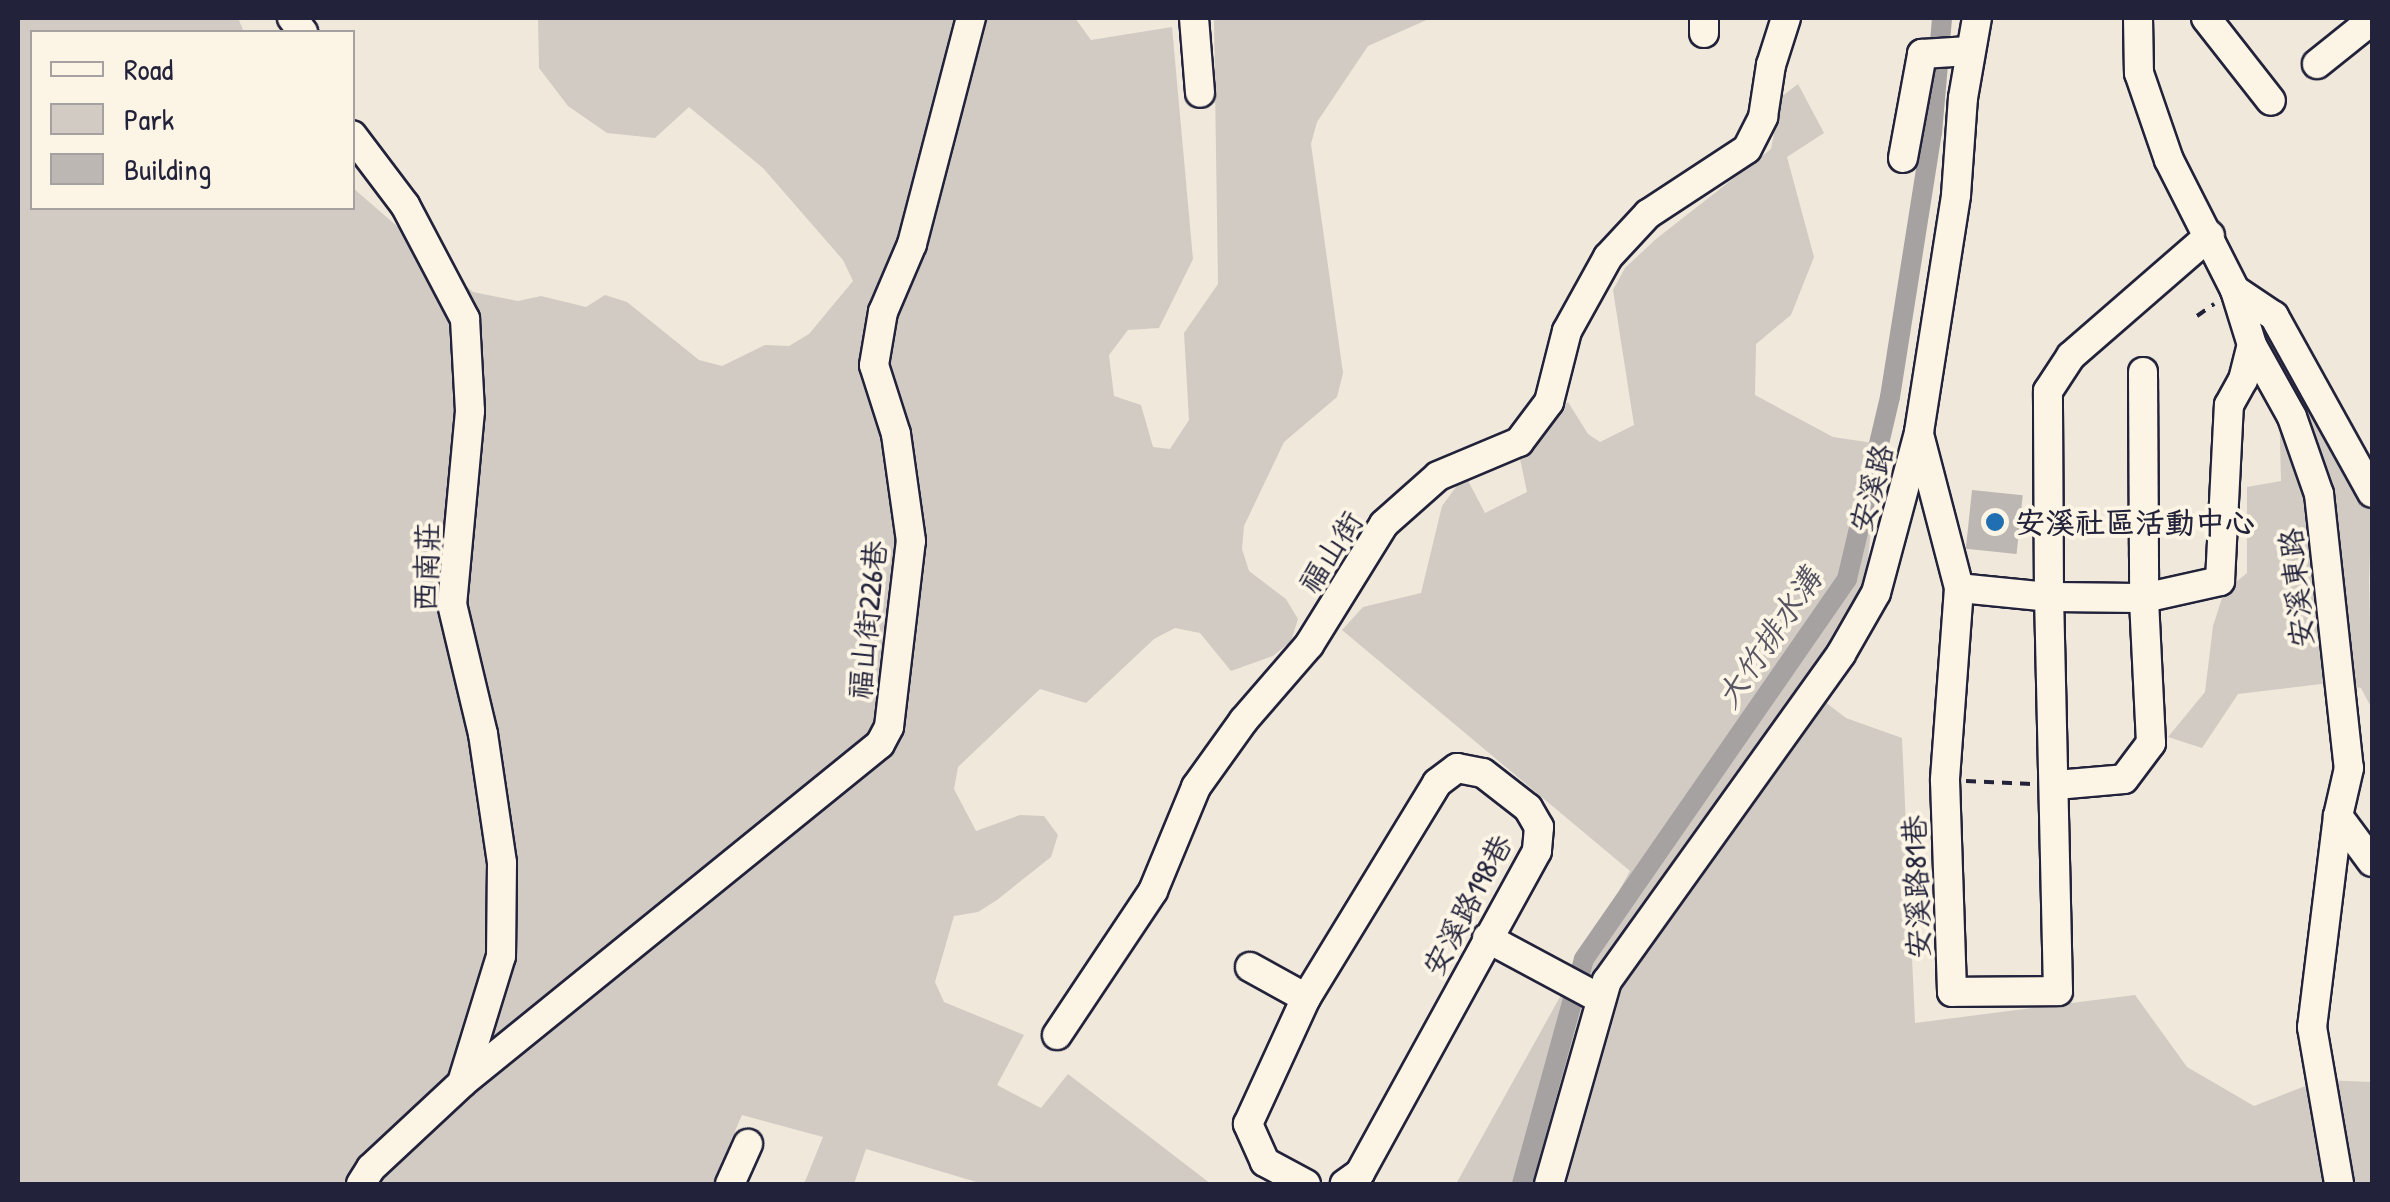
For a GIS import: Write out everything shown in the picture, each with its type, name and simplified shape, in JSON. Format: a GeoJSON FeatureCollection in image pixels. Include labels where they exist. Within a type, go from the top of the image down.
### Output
{"type":"FeatureCollection","features":[{"type":"Feature","properties":{"kind":"street","name":"福山街226巷"},"geometry":{"type":"LineString","coordinates":[[361,1184],[371,1168],[462,1083],[880,744],[889,726],[911,541],[896,434],[874,365],[883,312],[912,244],[970,18]]}},
{"type":"Feature","properties":{"kind":"street"},"geometry":{"type":"LineString","coordinates":[[1194,18],[1200,93]]}},
{"type":"Feature","properties":{"kind":"street","name":"福山街"},"geometry":{"type":"LineString","coordinates":[[1057,1035],[1153,890],[1196,787],[1244,720],[1309,645],[1384,524],[1438,476],[1519,442],[1549,402],[1567,331],[1608,257],[1648,214],[1746,150],[1763,116],[1771,65],[1786,18]]}},
{"type":"Feature","properties":{"kind":"street","name":"安溪路"},"geometry":{"type":"LineString","coordinates":[[1549,1184],[1587,993],[1616,967],[1792,724],[1876,592],[1919,432],[1956,195],[1964,52],[1976,18]]}},
{"type":"Feature","properties":{"kind":"street","name":"安溪東路"},"geometry":{"type":"LineString","coordinates":[[2138,18],[2139,73],[2169,160],[2235,290],[2252,345],[2292,417],[2319,494],[2360,772],[2338,816],[2312,1027],[2338,1184]]}},
{"type":"Feature","properties":{"kind":"street"},"geometry":{"type":"LineString","coordinates":[[2206,18],[2271,101]]}},
{"type":"Feature","properties":{"kind":"street"},"geometry":{"type":"LineString","coordinates":[[2317,64],[2372,20]]}},
{"type":"Feature","properties":{"kind":"street"},"geometry":{"type":"LineString","coordinates":[[1903,158],[1922,54],[1964,52]]}},
{"type":"Feature","properties":{"kind":"street","name":"西南莊"},"geometry":{"type":"LineString","coordinates":[[355,139],[405,205],[465,319],[470,411],[452,604],[483,734],[502,882],[501,956],[462,1083]]}},
{"type":"Feature","properties":{"kind":"street","name":"安溪路81巷"},"geometry":{"type":"LineString","coordinates":[[1919,432],[1959,588],[1945,780],[1952,992],[2058,992],[2048,391],[2071,356],[2210,235]]}},
{"type":"Feature","properties":{"kind":"street"},"geometry":{"type":"LineString","coordinates":[[2235,290],[2274,316],[2372,493]]}},
{"type":"Feature","properties":{"kind":"street"},"geometry":{"type":"LineString","coordinates":[[1959,588],[2049,597],[2144,598],[2220,582],[2229,405],[2243,380],[2252,345]]}},
{"type":"Feature","properties":{"kind":"street"},"geometry":{"type":"LineString","coordinates":[[2056,785],[2124,779],[2151,743],[2144,598],[2143,372]]}},
{"type":"Feature","properties":{"kind":"street","name":"安溪路198巷"},"geometry":{"type":"LineString","coordinates":[[1306,1184],[1265,1162],[1248,1124],[1306,998],[1437,784],[1457,768],[1483,773],[1528,808],[1539,827],[1537,851],[1360,1173],[1345,1184]]}},
{"type":"Feature","properties":{"kind":"street"},"geometry":{"type":"LineString","coordinates":[[2338,816],[2372,862]]}},
{"type":"Feature","properties":{"kind":"street"},"geometry":{"type":"LineString","coordinates":[[1487,938],[1587,993]]}},
{"type":"Feature","properties":{"kind":"street"},"geometry":{"type":"LineString","coordinates":[[1250,967],[1306,998]]}},
{"type":"Feature","properties":{"kind":"street"},"geometry":{"type":"LineString","coordinates":[[730,1184],[748,1144]]}},
{"type":"Feature","properties":{"kind":"path"},"geometry":{"type":"LineString","coordinates":[[1945,780],[2056,785]]}},
{"type":"Feature","properties":{"kind":"green space"},"geometry":{"type":"Polygon","coordinates":[[[19,18],[238,18],[243,30],[30,30],[30,210],[355,210],[355,190],[473,292],[518,301],[541,296],[586,307],[605,295],[627,302],[699,360],[722,366],[765,345],[789,346],[809,334],[853,281],[843,260],[763,168],[689,107],[655,138],[607,133],[568,106],[539,68],[538,18],[1075,18],[1091,40],[1172,27],[1193,259],[1159,328],[1128,330],[1109,355],[1114,396],[1141,405],[1153,447],[1170,449],[1189,420],[1184,333],[1218,284],[1214,18],[1431,18],[1368,46],[1317,122],[1311,144],[1343,373],[1337,397],[1284,442],[1244,526],[1242,549],[1249,571],[1286,599],[1298,619],[1291,641],[1273,656],[1231,671],[1200,633],[1175,628],[1154,639],[1086,703],[1040,689],[958,767],[954,789],[976,831],[1020,815],[1044,816],[1058,835],[1051,857],[997,900],[978,912],[954,916],[935,982],[944,1002],[1024,1035],[997,1085],[1041,1108],[1068,1074],[1211,1184],[983,1184],[866,1149],[854,1184],[804,1184],[823,1137],[742,1115],[712,1184],[18,1184],[19,18]]]}},
{"type":"Feature","properties":{"kind":"green space"},"geometry":{"type":"Polygon","coordinates":[[[1798,84],[1824,133],[1787,157],[1814,257],[1791,315],[1756,344],[1755,395],[1833,437],[1880,444],[1867,568],[1846,634],[1816,695],[1846,718],[1902,738],[1915,1023],[2135,995],[2187,1067],[2254,1106],[2321,1080],[2372,1082],[2372,1184],[1456,1184],[1630,871],[1342,630],[1363,607],[1421,593],[1442,506],[1465,475],[1485,513],[1527,492],[1518,449],[1568,402],[1588,434],[1600,442],[1634,425],[1613,290],[1625,268],[1656,239],[1771,149],[1781,97],[1798,84]]]}},
{"type":"Feature","properties":{"kind":"green space"},"geometry":{"type":"Polygon","coordinates":[[[2304,383],[2372,495],[2372,709],[2361,688],[2329,683],[2238,694],[2202,748],[2168,737],[2205,692],[2213,626],[2224,592],[2247,573],[2247,487],[2281,481],[2279,401],[2304,383]]]}},
{"type":"Feature","properties":{"kind":"building","name":"安溪社區活動中心"},"geometry":{"type":"Polygon","coordinates":[[[1972,490],[2023,495],[2017,554],[1966,549],[1972,490]]]}},
{"type":"Feature","properties":{"kind":"waterway","name":"大竹排水溝"},"geometry":{"type":"LineString","coordinates":[[1522,1184],[1584,959],[1847,579],[1890,397],[1932,133],[1942,18]]}},
{"type":"Feature","properties":{"kind":"place","name":"安溪社區活動中心"},"geometry":{"type":"Point","coordinates":[1995,522]}}]}
